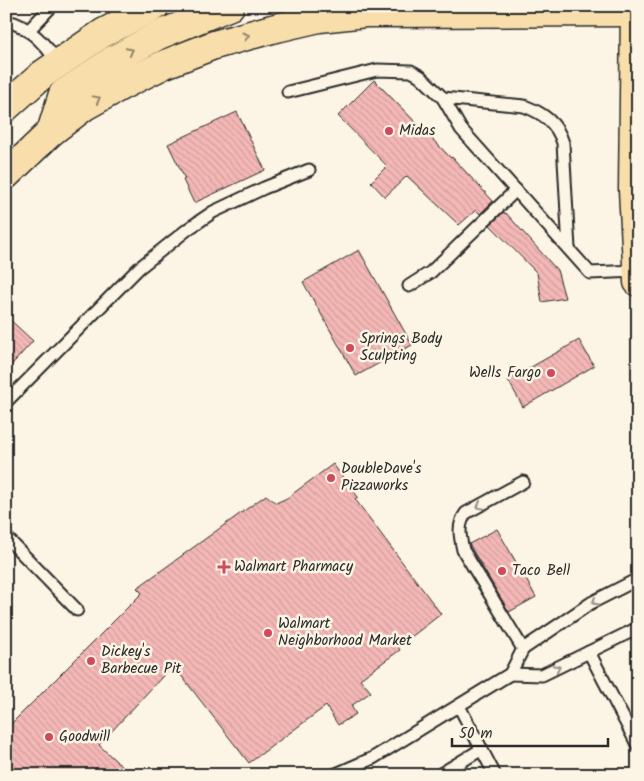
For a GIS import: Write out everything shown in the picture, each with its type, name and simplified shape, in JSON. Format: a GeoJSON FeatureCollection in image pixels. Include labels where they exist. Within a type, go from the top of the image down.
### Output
{"type":"FeatureCollection","features":[{"type":"Feature","properties":{"kind":"main road"},"geometry":{"type":"LineString","coordinates":[[6,107],[43,74],[103,33],[119,14],[155,6]]}},
{"type":"Feature","properties":{"kind":"main road"},"geometry":{"type":"LineString","coordinates":[[51,132],[63,94],[113,60],[159,35],[230,6]]}},
{"type":"Feature","properties":{"kind":"main road"},"geometry":{"type":"LineString","coordinates":[[6,175],[51,132],[85,106],[121,86],[165,64],[214,45],[272,29],[319,18],[366,13],[636,10],[633,190],[637,277]]}},
{"type":"Feature","properties":{"kind":"lane"},"geometry":{"type":"LineString","coordinates":[[29,30],[52,6]]}},
{"type":"Feature","properties":{"kind":"lane"},"geometry":{"type":"LineString","coordinates":[[6,20],[16,22],[29,30],[48,48],[59,64]]}},
{"type":"Feature","properties":{"kind":"lane"},"geometry":{"type":"LineString","coordinates":[[288,92],[377,70],[411,71],[420,76],[443,98],[461,129],[590,273],[637,277]]}},
{"type":"Feature","properties":{"kind":"lane"},"geometry":{"type":"LineString","coordinates":[[443,98],[524,106],[536,110],[548,118],[560,134],[563,143],[569,249]]}},
{"type":"Feature","properties":{"kind":"lane"},"geometry":{"type":"LineString","coordinates":[[6,402],[139,268],[188,229],[221,208],[309,170]]}},
{"type":"Feature","properties":{"kind":"lane"},"geometry":{"type":"LineString","coordinates":[[408,286],[431,272],[516,190]]}},
{"type":"Feature","properties":{"kind":"lane"},"geometry":{"type":"LineString","coordinates":[[523,482],[466,513],[462,519],[460,537],[463,550],[524,649]]}},
{"type":"Feature","properties":{"kind":"lane"},"geometry":{"type":"LineString","coordinates":[[6,537],[77,610]]}},
{"type":"Feature","properties":{"kind":"lane"},"geometry":{"type":"LineString","coordinates":[[334,775],[374,758],[510,674],[524,649],[591,604],[638,579]]}},
{"type":"Feature","properties":{"kind":"lane"},"geometry":{"type":"LineString","coordinates":[[510,674],[542,675],[638,628]]}},
{"type":"Feature","properties":{"kind":"lane"},"geometry":{"type":"LineString","coordinates":[[589,652],[638,746]]}},
{"type":"Feature","properties":{"kind":"lane"},"geometry":{"type":"LineString","coordinates":[[459,706],[495,775]]}},
{"type":"Feature","properties":{"kind":"lane"},"geometry":{"type":"LineString","coordinates":[[439,775],[482,750]]}},
{"type":"Feature","properties":{"kind":"building","name":"Midas"},"geometry":{"type":"Polygon","coordinates":[[[374,80],[452,157],[493,201],[480,214],[476,210],[459,225],[407,176],[385,197],[371,182],[387,166],[338,116],[374,80]]]}},
{"type":"Feature","properties":{"kind":"building"},"geometry":{"type":"Polygon","coordinates":[[[237,112],[265,170],[194,203],[168,144],[237,112]]]}},
{"type":"Feature","properties":{"kind":"building"},"geometry":{"type":"Polygon","coordinates":[[[504,212],[557,270],[565,298],[542,302],[537,273],[490,225],[504,212]]]}},
{"type":"Feature","properties":{"kind":"building"},"geometry":{"type":"Polygon","coordinates":[[[359,250],[412,345],[356,376],[303,282],[359,250]]]}},
{"type":"Feature","properties":{"kind":"building"},"geometry":{"type":"Polygon","coordinates":[[[6,316],[33,341],[6,371],[6,316]]]}},
{"type":"Feature","properties":{"kind":"building","name":"Wells Fargo"},"geometry":{"type":"Polygon","coordinates":[[[579,340],[594,366],[523,407],[508,380],[579,340]]]}},
{"type":"Feature","properties":{"kind":"building","name":"Walmart Neighborhood Market"},"geometry":{"type":"Polygon","coordinates":[[[333,464],[358,497],[355,499],[441,614],[398,647],[400,650],[360,679],[371,692],[351,706],[356,714],[338,725],[326,706],[249,763],[173,665],[99,745],[131,775],[6,775],[6,729],[142,593],[137,588],[266,495],[276,503],[287,498],[333,464]]]}},
{"type":"Feature","properties":{"kind":"building","name":"Taco Bell"},"geometry":{"type":"Polygon","coordinates":[[[497,529],[536,597],[509,612],[469,544],[497,529]]]}},
{"type":"Feature","properties":{"kind":"place","name":"Midas"},"geometry":{"type":"Point","coordinates":[389,131]}},
{"type":"Feature","properties":{"kind":"place","name":"Springs Body Sculpting"},"geometry":{"type":"Point","coordinates":[350,348]}},
{"type":"Feature","properties":{"kind":"place","name":"Wells Fargo"},"geometry":{"type":"Point","coordinates":[551,373]}},
{"type":"Feature","properties":{"kind":"place","name":"DoubleDave's Pizzaworks"},"geometry":{"type":"Point","coordinates":[331,478]}},
{"type":"Feature","properties":{"kind":"place","name":"Walmart Pharmacy"},"geometry":{"type":"Point","coordinates":[224,567]}},
{"type":"Feature","properties":{"kind":"place","name":"Taco Bell"},"geometry":{"type":"Point","coordinates":[502,571]}},
{"type":"Feature","properties":{"kind":"place","name":"Walmart Neighborhood Market"},"geometry":{"type":"Point","coordinates":[268,633]}},
{"type":"Feature","properties":{"kind":"place","name":"Dickey's Barbecue Pit"},"geometry":{"type":"Point","coordinates":[91,661]}},
{"type":"Feature","properties":{"kind":"place","name":"Goodwill"},"geometry":{"type":"Point","coordinates":[49,737]}}]}
